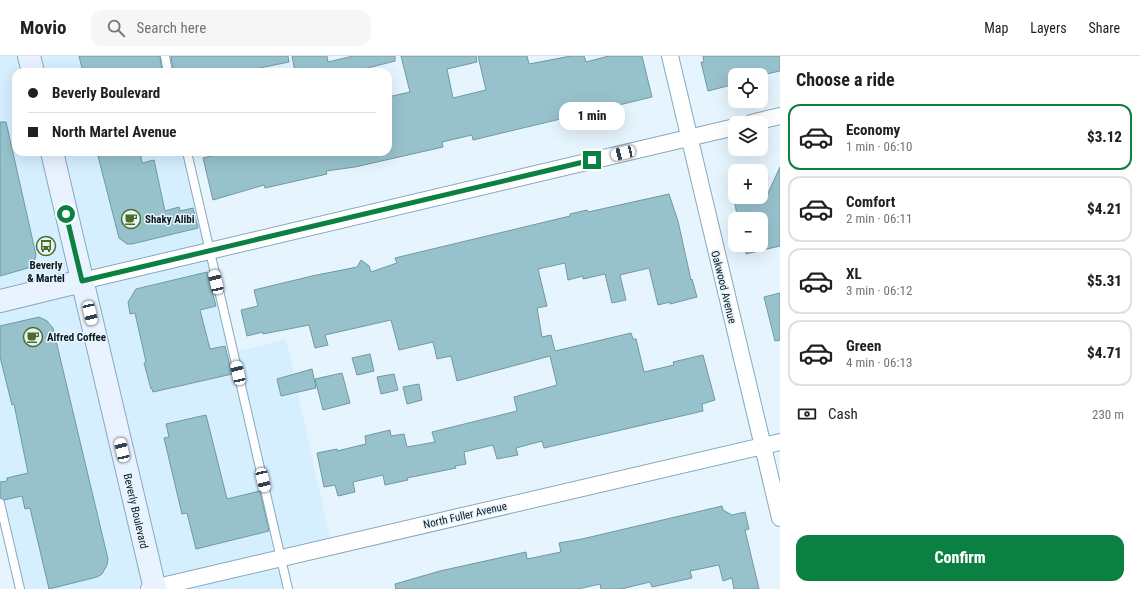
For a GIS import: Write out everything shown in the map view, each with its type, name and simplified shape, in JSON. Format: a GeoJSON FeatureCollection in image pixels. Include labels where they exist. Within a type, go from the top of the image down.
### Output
{"type":"FeatureCollection","features":[{"type":"Feature","properties":{"kind":"main road"},"geometry":{"type":"LineString","coordinates":[[29,56],[32,68]]}},
{"type":"Feature","properties":{"kind":"main road","name":"Beverly Boulevard"},"geometry":{"type":"LineString","coordinates":[[53,156],[153,589]]}},
{"type":"Feature","properties":{"kind":"main road"},"geometry":{"type":"LineString","coordinates":[[0,301],[82,281]]}},
{"type":"Feature","properties":{"kind":"street","name":"Oakwood Avenue"},"geometry":{"type":"LineString","coordinates":[[670,56],[688,138],[780,518]]}},
{"type":"Feature","properties":{"kind":"street"},"geometry":{"type":"LineString","coordinates":[[768,119],[780,116]]}},
{"type":"Feature","properties":{"kind":"street"},"geometry":{"type":"LineString","coordinates":[[82,281],[728,129]]}},
{"type":"Feature","properties":{"kind":"street","name":"North Fuller Avenue"},"geometry":{"type":"LineString","coordinates":[[153,589],[780,442]]}},
{"type":"Feature","properties":{"kind":"lane"},"geometry":{"type":"LineString","coordinates":[[164,56],[167,68]]}},
{"type":"Feature","properties":{"kind":"lane"},"geometry":{"type":"LineString","coordinates":[[188,156],[288,589]]}},
{"type":"Feature","properties":{"kind":"lane"},"geometry":{"type":"LineString","coordinates":[[0,503],[20,589]]}},
{"type":"Feature","properties":{"kind":"shaded area"},"geometry":{"type":"Polygon","coordinates":[[[0,56],[166,56],[169,68],[12,68],[12,156],[190,156],[237,352],[286,339],[332,547],[285,559],[292,589],[19,589],[0,506],[0,56]]]}},
{"type":"Feature","properties":{"kind":"building"},"geometry":{"type":"Polygon","coordinates":[[[79,56],[160,56],[162,68],[82,68],[79,56]]]}},
{"type":"Feature","properties":{"kind":"building"},"geometry":{"type":"Polygon","coordinates":[[[171,56],[288,56],[289,62],[260,68],[172,68],[171,56]]]}},
{"type":"Feature","properties":{"kind":"building"},"geometry":{"type":"Polygon","coordinates":[[[292,56],[327,56],[328,62],[353,56],[395,56],[395,61],[368,68],[294,68],[292,56]]]}},
{"type":"Feature","properties":{"kind":"building"},"geometry":{"type":"Polygon","coordinates":[[[401,56],[476,56],[477,62],[447,69],[453,98],[486,90],[478,56],[527,56],[529,64],[571,56],[584,56],[586,62],[609,56],[642,56],[652,97],[473,140],[472,135],[442,142],[443,147],[355,167],[326,171],[327,174],[265,188],[264,185],[213,200],[203,158],[211,156],[392,156],[392,96],[410,92],[401,56]]]}},
{"type":"Feature","properties":{"kind":"building"},"geometry":{"type":"Polygon","coordinates":[[[703,56],[780,56],[780,71],[768,74],[768,68],[728,68],[728,86],[708,91],[701,62],[704,62],[703,56]]]}},
{"type":"Feature","properties":{"kind":"building"},"geometry":{"type":"Polygon","coordinates":[[[0,122],[6,122],[12,149],[12,156],[14,156],[36,255],[34,262],[28,268],[0,276],[0,122]]]}},
{"type":"Feature","properties":{"kind":"building"},"geometry":{"type":"Polygon","coordinates":[[[98,156],[141,156],[142,163],[154,160],[165,211],[179,207],[180,211],[193,208],[198,228],[132,244],[127,244],[119,238],[98,156]]]}},
{"type":"Feature","properties":{"kind":"building"},"geometry":{"type":"Polygon","coordinates":[[[780,167],[780,246],[768,249],[768,212],[737,212],[735,204],[768,204],[768,193],[780,167]]]}},
{"type":"Feature","properties":{"kind":"building"},"geometry":{"type":"Polygon","coordinates":[[[669,194],[678,221],[691,280],[692,279],[697,297],[670,304],[670,302],[658,305],[649,268],[620,275],[626,300],[612,303],[605,274],[583,279],[583,276],[568,280],[565,263],[538,269],[547,306],[537,308],[542,337],[551,335],[555,351],[631,333],[633,339],[636,339],[644,372],[674,365],[673,362],[703,355],[715,400],[702,404],[703,411],[544,448],[542,441],[516,448],[518,455],[497,459],[493,445],[464,452],[466,464],[455,466],[456,468],[407,478],[408,480],[385,485],[383,475],[353,482],[355,492],[338,496],[335,485],[324,487],[317,453],[337,449],[337,451],[366,444],[365,436],[390,430],[391,436],[404,434],[407,447],[435,442],[432,432],[517,411],[514,397],[557,385],[550,356],[457,381],[451,356],[437,359],[433,342],[399,350],[391,320],[325,335],[328,345],[315,348],[309,325],[247,336],[241,310],[258,306],[254,290],[357,267],[361,260],[369,266],[371,272],[397,263],[395,258],[570,216],[570,214],[587,210],[588,212],[669,194]]]}},
{"type":"Feature","properties":{"kind":"building"},"geometry":{"type":"Polygon","coordinates":[[[207,272],[216,306],[200,310],[210,349],[225,346],[232,374],[153,392],[144,363],[146,362],[135,313],[130,314],[128,302],[136,289],[207,272]]]}},
{"type":"Feature","properties":{"kind":"building"},"geometry":{"type":"Polygon","coordinates":[[[780,293],[780,340],[775,341],[764,297],[780,293]]]}},
{"type":"Feature","properties":{"kind":"building"},"geometry":{"type":"Polygon","coordinates":[[[39,317],[47,321],[53,328],[108,559],[107,565],[102,574],[97,577],[49,589],[30,508],[25,509],[22,496],[4,500],[0,498],[0,482],[7,481],[7,478],[28,473],[14,404],[12,405],[0,357],[0,326],[39,317]]]}},
{"type":"Feature","properties":{"kind":"building"},"geometry":{"type":"Polygon","coordinates":[[[370,354],[374,371],[357,375],[352,358],[370,354]]]}},
{"type":"Feature","properties":{"kind":"building"},"geometry":{"type":"Polygon","coordinates":[[[312,369],[316,388],[281,396],[277,379],[312,369]]]}},
{"type":"Feature","properties":{"kind":"building"},"geometry":{"type":"Polygon","coordinates":[[[342,373],[350,403],[323,410],[315,379],[342,373]]]}},
{"type":"Feature","properties":{"kind":"building"},"geometry":{"type":"Polygon","coordinates":[[[394,374],[398,390],[381,394],[377,377],[394,374]]]}},
{"type":"Feature","properties":{"kind":"building"},"geometry":{"type":"Polygon","coordinates":[[[419,384],[422,400],[407,404],[403,387],[419,384]]]}},
{"type":"Feature","properties":{"kind":"building"},"geometry":{"type":"Polygon","coordinates":[[[206,415],[227,499],[260,491],[269,531],[196,549],[187,513],[182,514],[164,438],[169,437],[166,424],[206,415]]]}},
{"type":"Feature","properties":{"kind":"building"},"geometry":{"type":"Polygon","coordinates":[[[722,506],[723,510],[732,515],[745,512],[749,529],[745,530],[759,589],[734,589],[732,578],[723,581],[719,565],[690,571],[692,578],[652,587],[650,582],[621,589],[601,589],[600,584],[578,589],[396,589],[395,584],[440,571],[526,552],[527,559],[561,552],[559,543],[722,506]]]}},
{"type":"Feature","properties":{"kind":"place","name":"Shaky Alibi"},"geometry":{"type":"Point","coordinates":[131,219]}},
{"type":"Feature","properties":{"kind":"place","name":"Beverly & Martel"},"geometry":{"type":"Point","coordinates":[46,246]}},
{"type":"Feature","properties":{"kind":"place","name":"Alfred Coffee"},"geometry":{"type":"Point","coordinates":[33,337]}},
{"type":"Feature","properties":{"kind":"route"},"geometry":{"type":"LineString","coordinates":[[66,214],[82,281],[592,160]]}}]}
